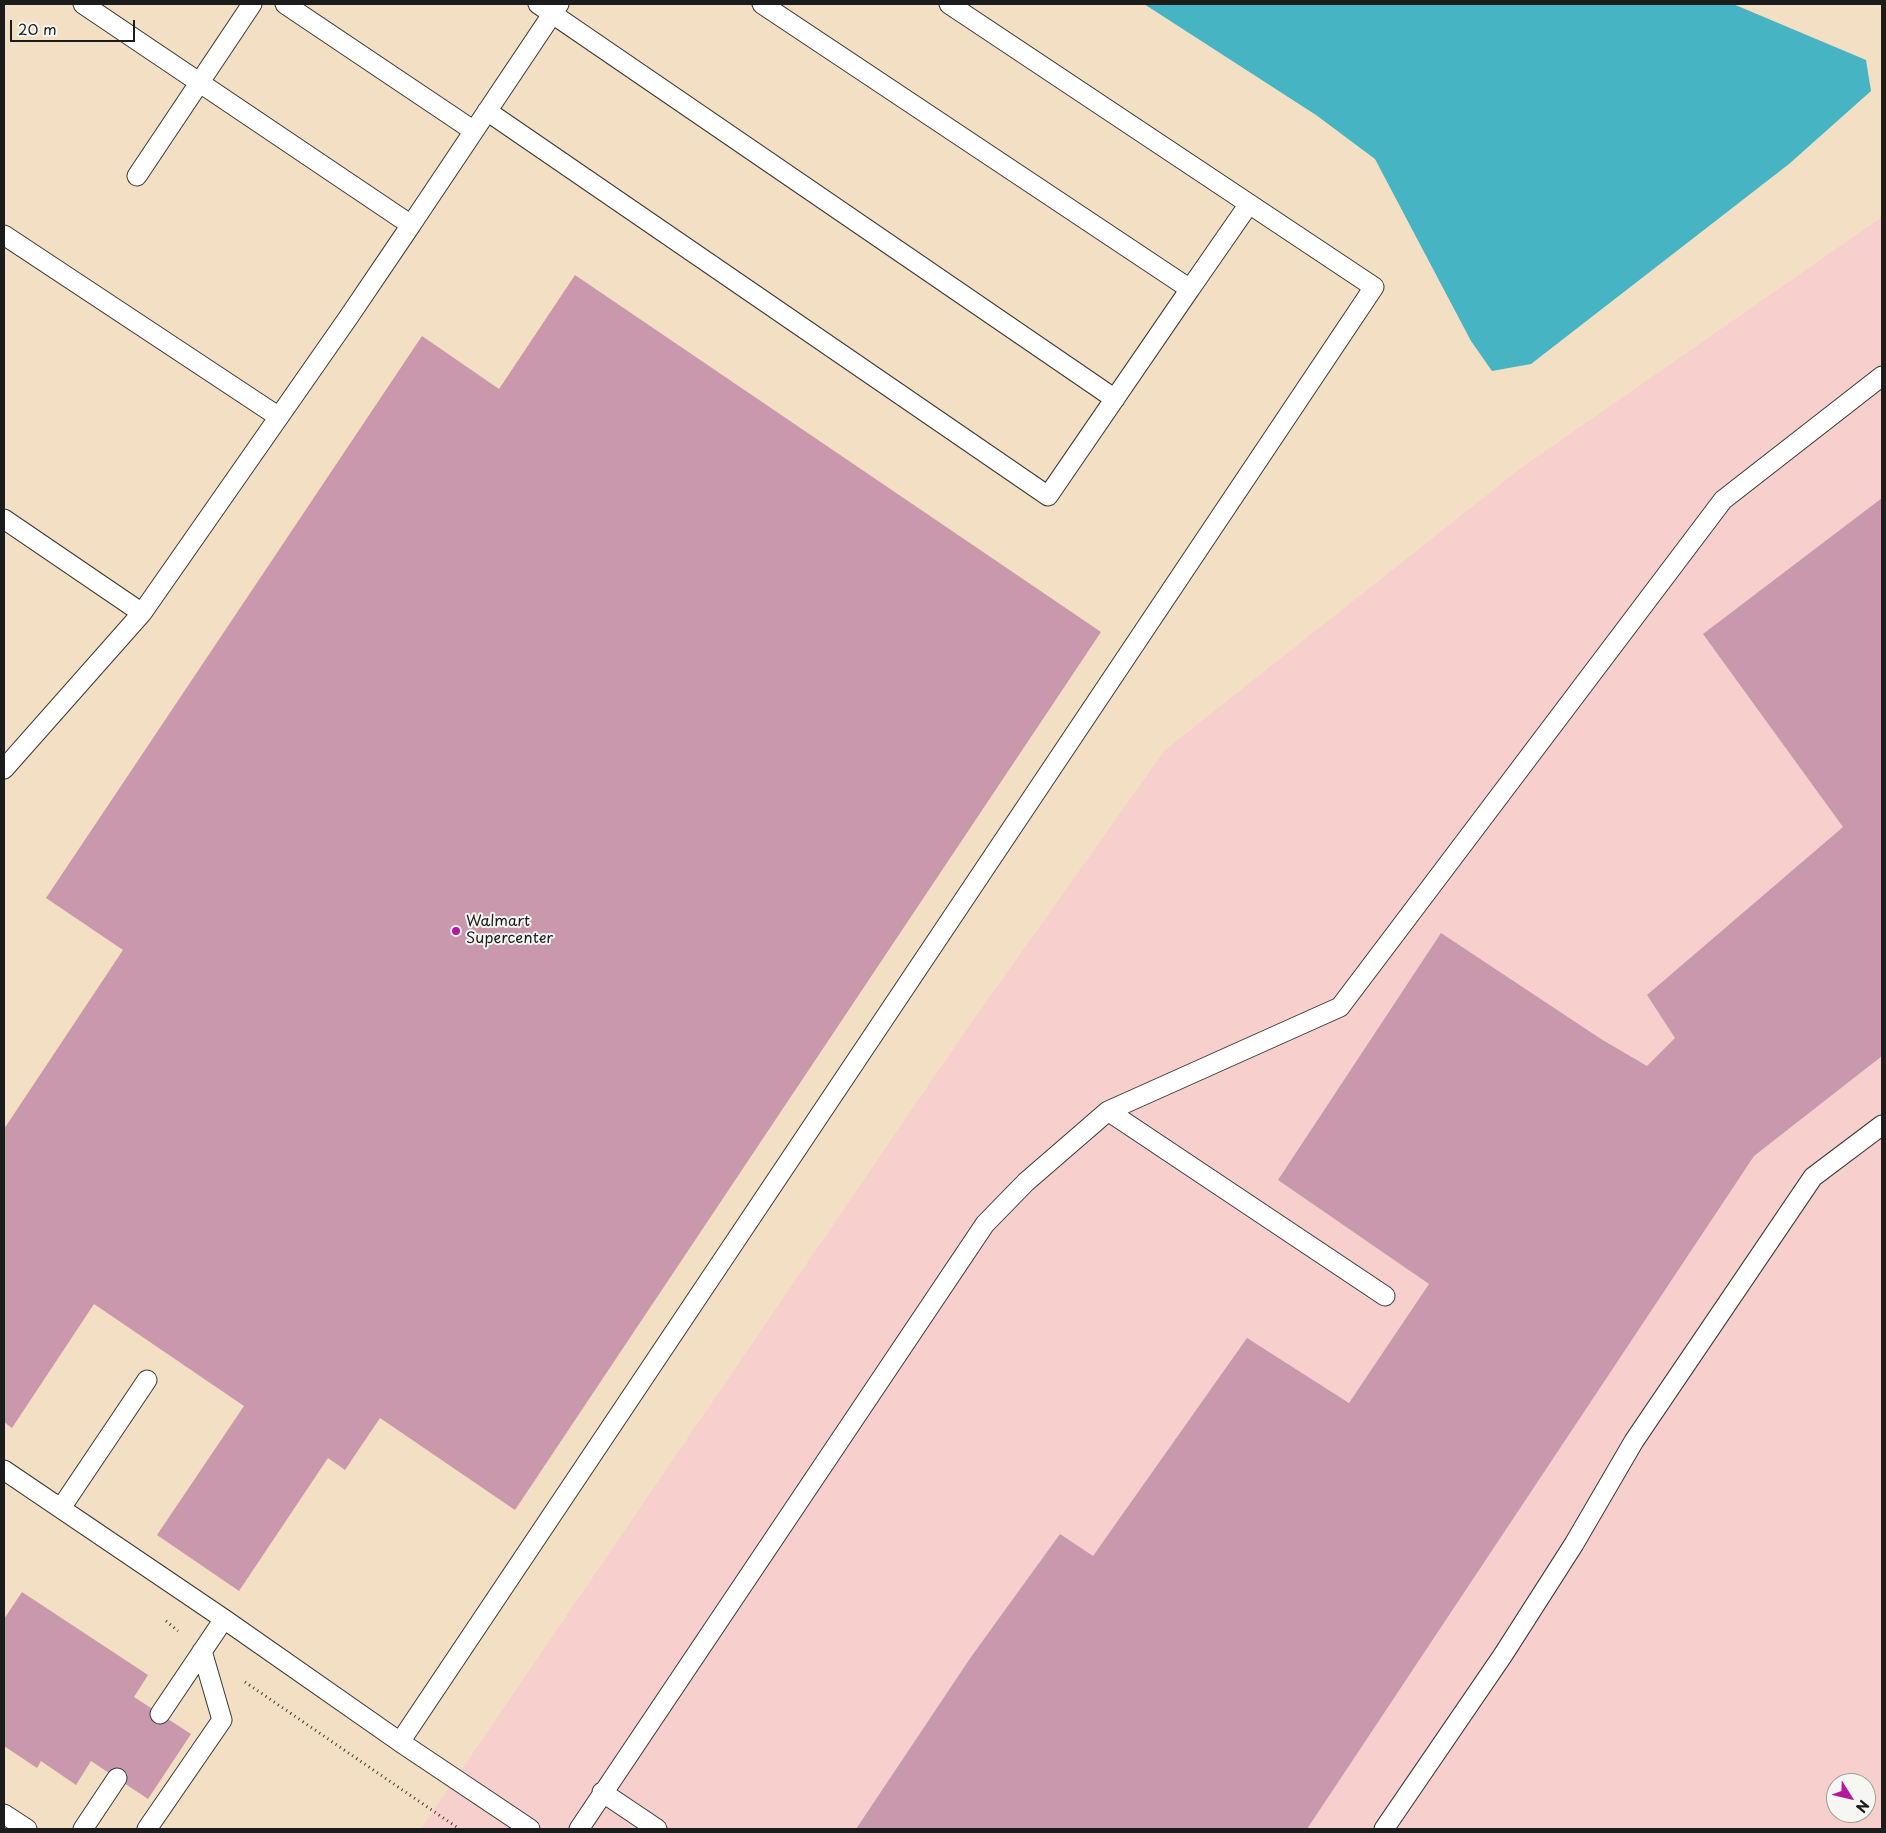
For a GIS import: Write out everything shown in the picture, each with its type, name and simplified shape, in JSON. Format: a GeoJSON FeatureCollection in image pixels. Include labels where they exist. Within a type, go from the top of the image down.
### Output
{"type":"FeatureCollection","features":[{"type":"Feature","properties":{"kind":"lane"},"geometry":{"type":"LineString","coordinates":[[83,4],[200,81],[410,225]]}},
{"type":"Feature","properties":{"kind":"lane"},"geometry":{"type":"LineString","coordinates":[[137,176],[252,4]]}},
{"type":"Feature","properties":{"kind":"lane"},"geometry":{"type":"LineString","coordinates":[[285,4],[474,131]]}},
{"type":"Feature","properties":{"kind":"lane"},"geometry":{"type":"LineString","coordinates":[[762,4],[1190,289]]}},
{"type":"Feature","properties":{"kind":"lane"},"geometry":{"type":"LineString","coordinates":[[400,1742],[1374,287],[949,4]]}},
{"type":"Feature","properties":{"kind":"lane"},"geometry":{"type":"LineString","coordinates":[[4,769],[142,613],[279,417],[474,131],[550,7],[1115,399]]}},
{"type":"Feature","properties":{"kind":"lane"},"geometry":{"type":"LineString","coordinates":[[487,111],[1048,496],[1249,204]]}},
{"type":"Feature","properties":{"kind":"lane"},"geometry":{"type":"LineString","coordinates":[[4,235],[279,417]]}},
{"type":"Feature","properties":{"kind":"lane"},"geometry":{"type":"LineString","coordinates":[[579,1829],[602,1792],[985,1224],[1026,1182],[1108,1111],[1340,1007],[1723,500],[1882,376]]}},
{"type":"Feature","properties":{"kind":"lane"},"geometry":{"type":"LineString","coordinates":[[4,519],[142,613]]}},
{"type":"Feature","properties":{"kind":"lane"},"geometry":{"type":"LineString","coordinates":[[1108,1111],[1385,1296]]}},
{"type":"Feature","properties":{"kind":"lane"},"geometry":{"type":"LineString","coordinates":[[1384,1829],[1508,1647],[1574,1544],[1634,1441],[1813,1177],[1882,1125]]}},
{"type":"Feature","properties":{"kind":"lane"},"geometry":{"type":"LineString","coordinates":[[62,1508],[146,1380]]}},
{"type":"Feature","properties":{"kind":"lane"},"geometry":{"type":"LineString","coordinates":[[4,1470],[530,1829]]}},
{"type":"Feature","properties":{"kind":"lane"},"geometry":{"type":"LineString","coordinates":[[160,1714],[224,1619]]}},
{"type":"Feature","properties":{"kind":"lane"},"geometry":{"type":"LineString","coordinates":[[147,1829],[222,1720],[202,1651]]}},
{"type":"Feature","properties":{"kind":"lane"},"geometry":{"type":"LineString","coordinates":[[83,1829],[117,1778]]}},
{"type":"Feature","properties":{"kind":"lane"},"geometry":{"type":"LineString","coordinates":[[602,1792],[657,1829]]}},
{"type":"Feature","properties":{"kind":"lane"},"geometry":{"type":"LineString","coordinates":[[4,1814],[27,1829]]}},
{"type":"Feature","properties":{"kind":"shaded area"},"geometry":{"type":"Polygon","coordinates":[[[1882,217],[1882,1829],[421,1829],[964,1033],[1165,750],[1521,468],[1882,217]]]}},
{"type":"Feature","properties":{"kind":"water"},"geometry":{"type":"Polygon","coordinates":[[[1144,4],[1733,4],[1866,60],[1871,91],[1789,164],[1531,364],[1492,371],[1471,341],[1375,159],[1316,115],[1144,4]]]}},
{"type":"Feature","properties":{"kind":"building"},"geometry":{"type":"Polygon","coordinates":[[[575,275],[1101,632],[515,1510],[380,1418],[345,1470],[328,1458],[239,1591],[157,1535],[244,1406],[94,1304],[12,1428],[4,1422],[4,1129],[123,950],[46,898],[422,336],[499,389],[575,275]]]}},
{"type":"Feature","properties":{"kind":"building"},"geometry":{"type":"Polygon","coordinates":[[[1882,498],[1882,1056],[1754,1156],[1307,1829],[856,1829],[971,1657],[1060,1534],[1093,1556],[1247,1338],[1349,1403],[1429,1284],[1278,1180],[1441,933],[1601,1039],[1647,1066],[1675,1038],[1647,995],[1843,827],[1703,634],[1882,498]]]}},
{"type":"Feature","properties":{"kind":"building"},"geometry":{"type":"Polygon","coordinates":[[[22,1592],[148,1675],[134,1697],[191,1734],[148,1799],[91,1761],[76,1785],[41,1761],[37,1768],[4,1746],[4,1619],[22,1592]]]}},
{"type":"Feature","properties":{"kind":"place","name":"Walmart Supercenter"},"geometry":{"type":"Point","coordinates":[456,931]}}]}
